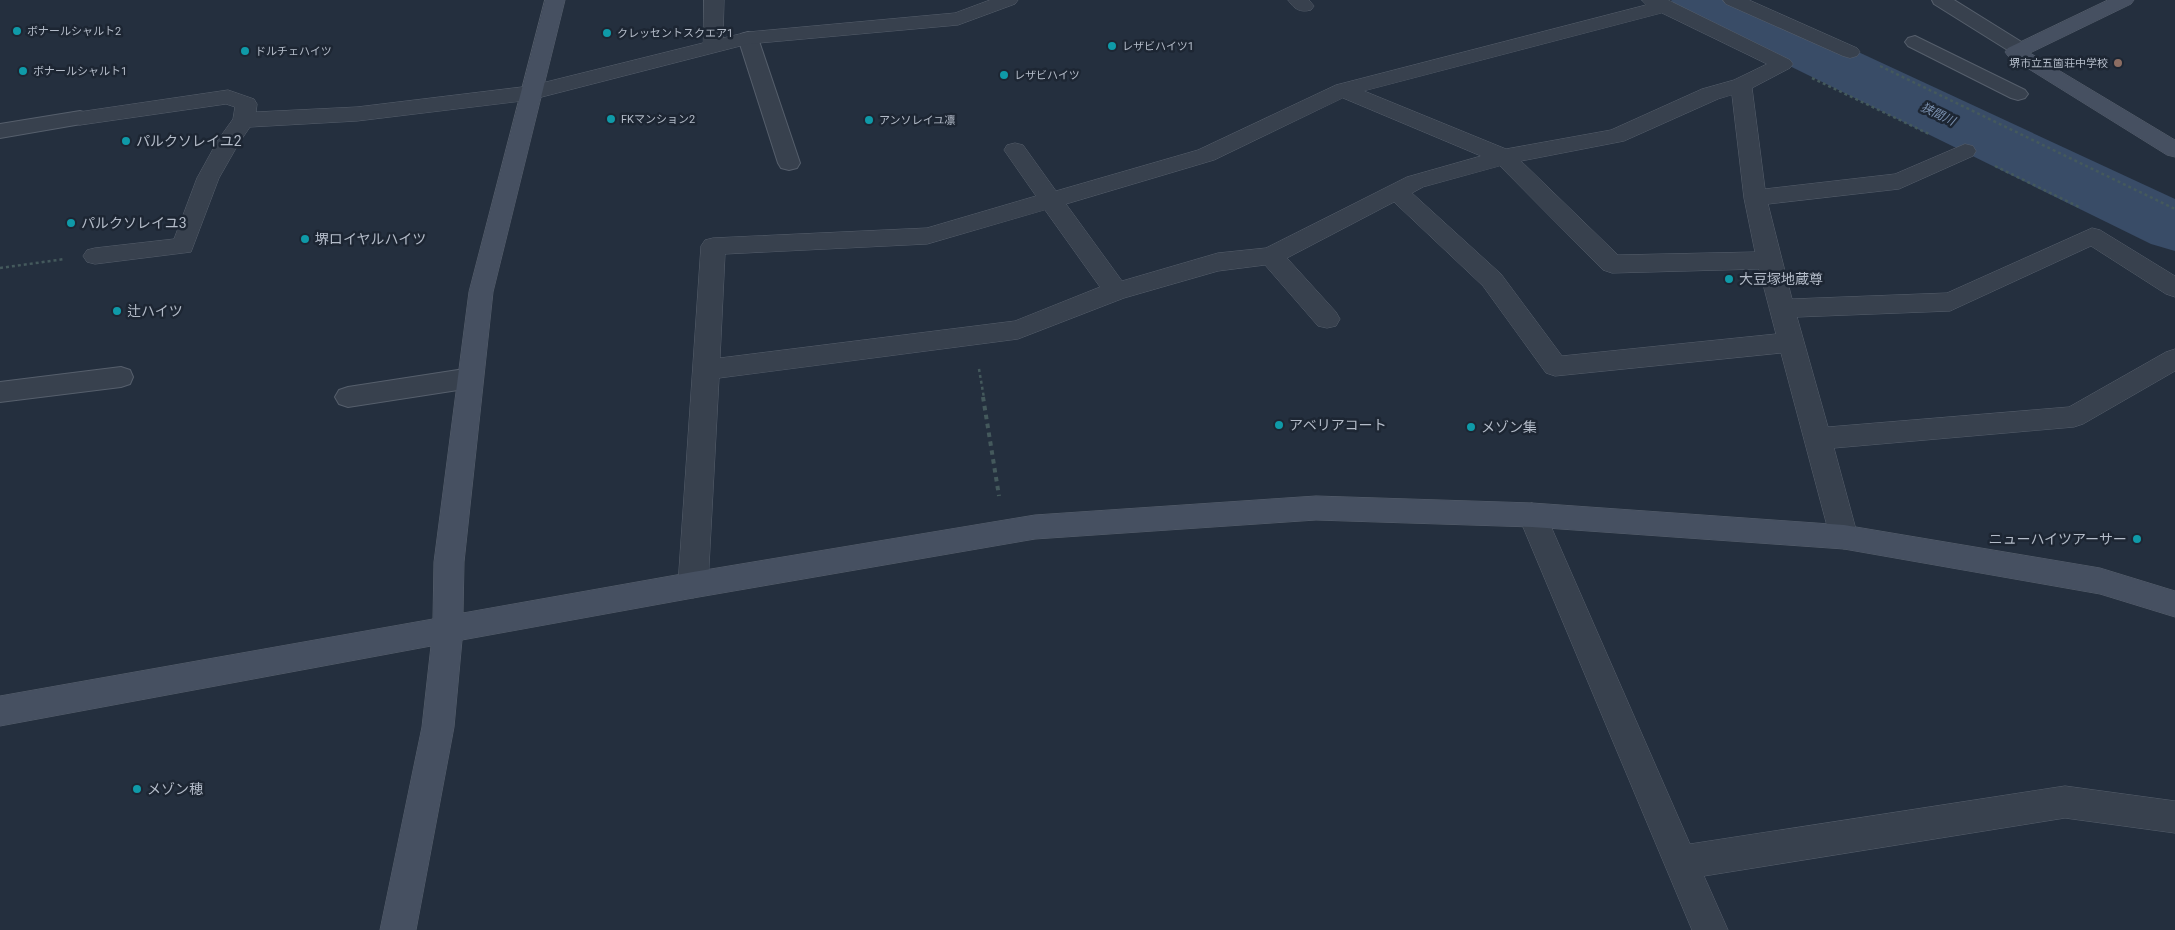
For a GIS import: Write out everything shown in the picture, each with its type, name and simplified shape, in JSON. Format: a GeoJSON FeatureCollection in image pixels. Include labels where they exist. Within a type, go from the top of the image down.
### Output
{"type":"FeatureCollection","features":[{"type":"Feature","properties":{"kind":"street"},"geometry":{"type":"LineString","coordinates":[[398,930],[438,727],[448,629],[449,562],[481,292],[555,0]]}},
{"type":"Feature","properties":{"kind":"street"},"geometry":{"type":"LineString","coordinates":[[713,47],[714,0]]}},
{"type":"Feature","properties":{"kind":"street"},"geometry":{"type":"LineString","coordinates":[[244,120],[357,114],[530,93],[748,38],[958,19],[1008,0]]}},
{"type":"Feature","properties":{"kind":"street"},"geometry":{"type":"LineString","coordinates":[[1733,0],[1850,52]]}},
{"type":"Feature","properties":{"kind":"street"},"geometry":{"type":"LineString","coordinates":[[2124,0],[2023,54],[2175,150]]}},
{"type":"Feature","properties":{"kind":"street"},"geometry":{"type":"LineString","coordinates":[[692,585],[707,370],[713,246],[927,236],[1206,155],[1343,90],[1658,3],[1782,64],[1741,85],[1710,94],[1616,136],[1504,157],[1415,182],[1271,256],[1218,262],[1116,291],[1018,330],[707,370]]}},
{"type":"Feature","properties":{"kind":"street"},"geometry":{"type":"LineString","coordinates":[[1741,85],[1756,198],[1768,260],[1844,537]]}},
{"type":"Feature","properties":{"kind":"street"},"geometry":{"type":"LineString","coordinates":[[1343,90],[1504,157],[1612,264],[1768,260]]}},
{"type":"Feature","properties":{"kind":"street"},"geometry":{"type":"LineString","coordinates":[[80,118],[228,97],[246,104],[244,120],[229,140],[208,178],[183,246],[95,256]]}},
{"type":"Feature","properties":{"kind":"street"},"geometry":{"type":"LineString","coordinates":[[1015,150],[1116,291]]}},
{"type":"Feature","properties":{"kind":"street"},"geometry":{"type":"LineString","coordinates":[[1756,198],[1899,181],[1965,151]]}},
{"type":"Feature","properties":{"kind":"street"},"geometry":{"type":"LineString","coordinates":[[1397,192],[1492,280],[1556,366],[1791,342]]}},
{"type":"Feature","properties":{"kind":"street"},"geometry":{"type":"LineString","coordinates":[[1782,308],[1950,302],[2092,236],[2175,288]]}},
{"type":"Feature","properties":{"kind":"street"},"geometry":{"type":"LineString","coordinates":[[1271,256],[1327,319]]}},
{"type":"Feature","properties":{"kind":"street"},"geometry":{"type":"LineString","coordinates":[[1817,439],[2074,417],[2175,359]]}},
{"type":"Feature","properties":{"kind":"street"},"geometry":{"type":"LineString","coordinates":[[0,711],[692,585],[1034,527],[1192,514],[1316,508],[1532,514],[1844,537],[2014,564],[2100,582],[2175,604]]}},
{"type":"Feature","properties":{"kind":"street"},"geometry":{"type":"LineString","coordinates":[[1532,514],[1710,930]]}},
{"type":"Feature","properties":{"kind":"street"},"geometry":{"type":"LineString","coordinates":[[1681,863],[2065,802],[2175,817]]}},
{"type":"Feature","properties":{"kind":"lane"},"geometry":{"type":"LineString","coordinates":[[1941,0],[2023,54]]}},
{"type":"Feature","properties":{"kind":"lane"},"geometry":{"type":"LineString","coordinates":[[748,38],[789,163]]}},
{"type":"Feature","properties":{"kind":"lane"},"geometry":{"type":"LineString","coordinates":[[1915,42],[2018,94]]}},
{"type":"Feature","properties":{"kind":"lane"},"geometry":{"type":"LineString","coordinates":[[1981,74],[2023,54]]}},
{"type":"Feature","properties":{"kind":"lane"},"geometry":{"type":"LineString","coordinates":[[0,131],[80,118]]}},
{"type":"Feature","properties":{"kind":"lane"},"geometry":{"type":"LineString","coordinates":[[0,392],[121,377]]}},
{"type":"Feature","properties":{"kind":"lane"},"geometry":{"type":"LineString","coordinates":[[348,397],[471,378]]}},
{"type":"Feature","properties":{"kind":"path"},"geometry":{"type":"LineString","coordinates":[[1850,52],[2175,209]]}},
{"type":"Feature","properties":{"kind":"path"},"geometry":{"type":"LineString","coordinates":[[0,268],[95,256]]}},
{"type":"Feature","properties":{"kind":"path"},"geometry":{"type":"LineString","coordinates":[[974,336],[1004,532]]}},
{"type":"Feature","properties":{"kind":"waterway","name":"狭間川"},"geometry":{"type":"LineString","coordinates":[[1700,0],[2175,227]]}},
{"type":"Feature","properties":{"kind":"place","name":"ボナールシャルト2"},"geometry":{"type":"Point","coordinates":[17,31]}},
{"type":"Feature","properties":{"kind":"place","name":"クレッセントスクエア1"},"geometry":{"type":"Point","coordinates":[607,33]}},
{"type":"Feature","properties":{"kind":"place","name":"レザビハイツ1"},"geometry":{"type":"Point","coordinates":[1112,46]}},
{"type":"Feature","properties":{"kind":"place","name":"ドルチェハイツ"},"geometry":{"type":"Point","coordinates":[245,51]}},
{"type":"Feature","properties":{"kind":"place","name":"堺市立五箇荘中学校"},"geometry":{"type":"Point","coordinates":[2118,63]}},
{"type":"Feature","properties":{"kind":"place","name":"ボナールシャルト1"},"geometry":{"type":"Point","coordinates":[23,71]}},
{"type":"Feature","properties":{"kind":"place","name":"レザビハイツ"},"geometry":{"type":"Point","coordinates":[1004,75]}},
{"type":"Feature","properties":{"kind":"place","name":"FKマンション2"},"geometry":{"type":"Point","coordinates":[611,119]}},
{"type":"Feature","properties":{"kind":"place","name":"アンソレイユ凛"},"geometry":{"type":"Point","coordinates":[869,120]}},
{"type":"Feature","properties":{"kind":"place","name":"パルクソレイユ2"},"geometry":{"type":"Point","coordinates":[126,141]}},
{"type":"Feature","properties":{"kind":"place","name":"パルクソレイユ3"},"geometry":{"type":"Point","coordinates":[71,223]}},
{"type":"Feature","properties":{"kind":"place","name":"堺ロイヤルハイツ"},"geometry":{"type":"Point","coordinates":[305,239]}},
{"type":"Feature","properties":{"kind":"place","name":"大豆塚地蔵尊"},"geometry":{"type":"Point","coordinates":[1729,279]}},
{"type":"Feature","properties":{"kind":"place","name":"辻ハイツ"},"geometry":{"type":"Point","coordinates":[117,311]}},
{"type":"Feature","properties":{"kind":"place","name":"アベリアコート"},"geometry":{"type":"Point","coordinates":[1279,425]}},
{"type":"Feature","properties":{"kind":"place","name":"メゾン集"},"geometry":{"type":"Point","coordinates":[1471,427]}},
{"type":"Feature","properties":{"kind":"place","name":"ニューハイツアーサー"},"geometry":{"type":"Point","coordinates":[2137,539]}},
{"type":"Feature","properties":{"kind":"place","name":"メゾン穂"},"geometry":{"type":"Point","coordinates":[137,789]}}]}
